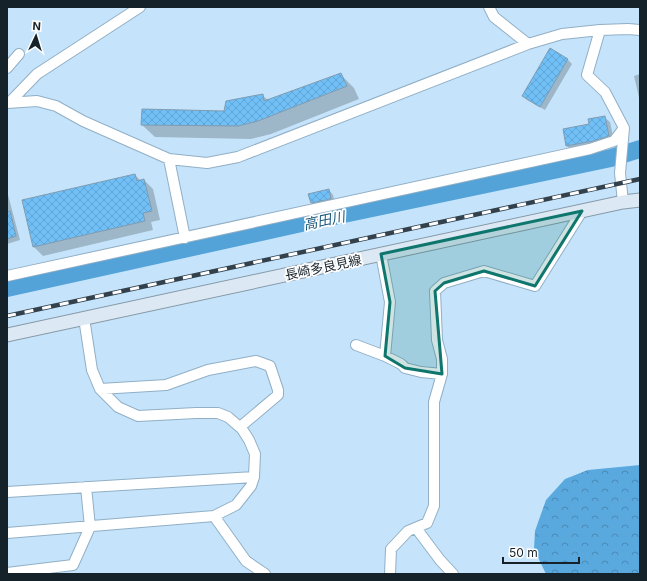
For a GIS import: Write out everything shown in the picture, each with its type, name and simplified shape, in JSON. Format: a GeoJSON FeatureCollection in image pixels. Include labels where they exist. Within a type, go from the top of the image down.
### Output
{"type":"FeatureCollection","features":[{"type":"Feature","properties":{"kind":"main road","name":"長崎多良見線"},"geometry":{"type":"LineString","coordinates":[[7,335],[623,202],[640,200]]}},
{"type":"Feature","properties":{"kind":"street"},"geometry":{"type":"LineString","coordinates":[[9,103],[37,74],[140,7]]}},
{"type":"Feature","properties":{"kind":"street"},"geometry":{"type":"LineString","coordinates":[[489,7],[494,17],[528,44]]}},
{"type":"Feature","properties":{"kind":"street"},"geometry":{"type":"LineString","coordinates":[[9,103],[37,101],[56,106],[83,121],[169,159],[207,163],[238,157],[528,44],[562,34],[600,30],[640,30]]}},
{"type":"Feature","properties":{"kind":"street"},"geometry":{"type":"LineString","coordinates":[[600,30],[587,75],[606,92],[624,133],[621,168],[623,202]]}},
{"type":"Feature","properties":{"kind":"street"},"geometry":{"type":"LineString","coordinates":[[7,68],[19,54]]}},
{"type":"Feature","properties":{"kind":"street"},"geometry":{"type":"LineString","coordinates":[[7,276],[590,149],[614,140],[624,133]]}},
{"type":"Feature","properties":{"kind":"street"},"geometry":{"type":"LineString","coordinates":[[169,159],[185,238]]}},
{"type":"Feature","properties":{"kind":"street"},"geometry":{"type":"LineString","coordinates":[[390,574],[391,548],[408,531],[427,523],[434,506],[434,402],[442,374],[442,359],[437,340],[435,291],[444,282],[484,271],[535,286],[582,211]]}},
{"type":"Feature","properties":{"kind":"street"},"geometry":{"type":"LineString","coordinates":[[381,254],[390,302],[385,356]]}},
{"type":"Feature","properties":{"kind":"street"},"geometry":{"type":"LineString","coordinates":[[7,533],[214,516],[236,504],[251,486],[254,477],[255,454],[250,440],[240,427],[228,417],[218,413],[138,416],[118,407],[100,389],[92,370],[84,318]]}},
{"type":"Feature","properties":{"kind":"street"},"geometry":{"type":"LineString","coordinates":[[356,345],[385,356],[401,364],[405,368],[421,372],[442,374]]}},
{"type":"Feature","properties":{"kind":"street"},"geometry":{"type":"LineString","coordinates":[[100,389],[166,385],[208,370],[256,361],[270,366],[278,390],[278,396],[240,427]]}},
{"type":"Feature","properties":{"kind":"street"},"geometry":{"type":"LineString","coordinates":[[7,492],[254,477]]}},
{"type":"Feature","properties":{"kind":"street"},"geometry":{"type":"LineString","coordinates":[[7,573],[46,571],[73,565],[90,527],[86,487]]}},
{"type":"Feature","properties":{"kind":"street"},"geometry":{"type":"LineString","coordinates":[[214,516],[246,561],[266,574]]}},
{"type":"Feature","properties":{"kind":"street"},"geometry":{"type":"LineString","coordinates":[[416,528],[440,560],[453,574]]}},
{"type":"Feature","properties":{"kind":"highlighted area"},"geometry":{"type":"Polygon","coordinates":[[[582,211],[535,286],[484,271],[444,283],[435,291],[442,374],[405,368],[385,356],[390,302],[381,254],[582,211]]]}},
{"type":"Feature","properties":{"kind":"green space"},"geometry":{"type":"Polygon","coordinates":[[[640,465],[640,574],[546,574],[534,549],[535,531],[546,500],[565,479],[588,470],[640,465]]]}},
{"type":"Feature","properties":{"kind":"building"},"geometry":{"type":"Polygon","coordinates":[[[550,48],[568,59],[540,107],[522,96],[550,48]]]}},
{"type":"Feature","properties":{"kind":"building"},"geometry":{"type":"Polygon","coordinates":[[[341,73],[347,86],[258,121],[238,126],[141,125],[142,109],[224,111],[226,101],[263,94],[264,101],[341,73]]]}},
{"type":"Feature","properties":{"kind":"building"},"geometry":{"type":"Polygon","coordinates":[[[605,116],[609,136],[593,141],[566,146],[563,129],[589,124],[588,119],[605,116]]]}},
{"type":"Feature","properties":{"kind":"building"},"geometry":{"type":"Polygon","coordinates":[[[135,174],[137,181],[144,179],[152,211],[143,213],[145,221],[33,247],[22,200],[135,174]]]}},
{"type":"Feature","properties":{"kind":"building"},"geometry":{"type":"Polygon","coordinates":[[[329,189],[331,199],[311,203],[308,194],[329,189]]]}},
{"type":"Feature","properties":{"kind":"building"},"geometry":{"type":"Polygon","coordinates":[[[10,211],[16,236],[7,239],[7,212],[10,211]]]}},
{"type":"Feature","properties":{"kind":"waterway","name":"高田川"},"geometry":{"type":"LineString","coordinates":[[7,288],[315,220],[611,158],[640,149]]}},
{"type":"Feature","properties":{"kind":"railway"},"geometry":{"type":"LineString","coordinates":[[7,316],[640,179]]}}]}
